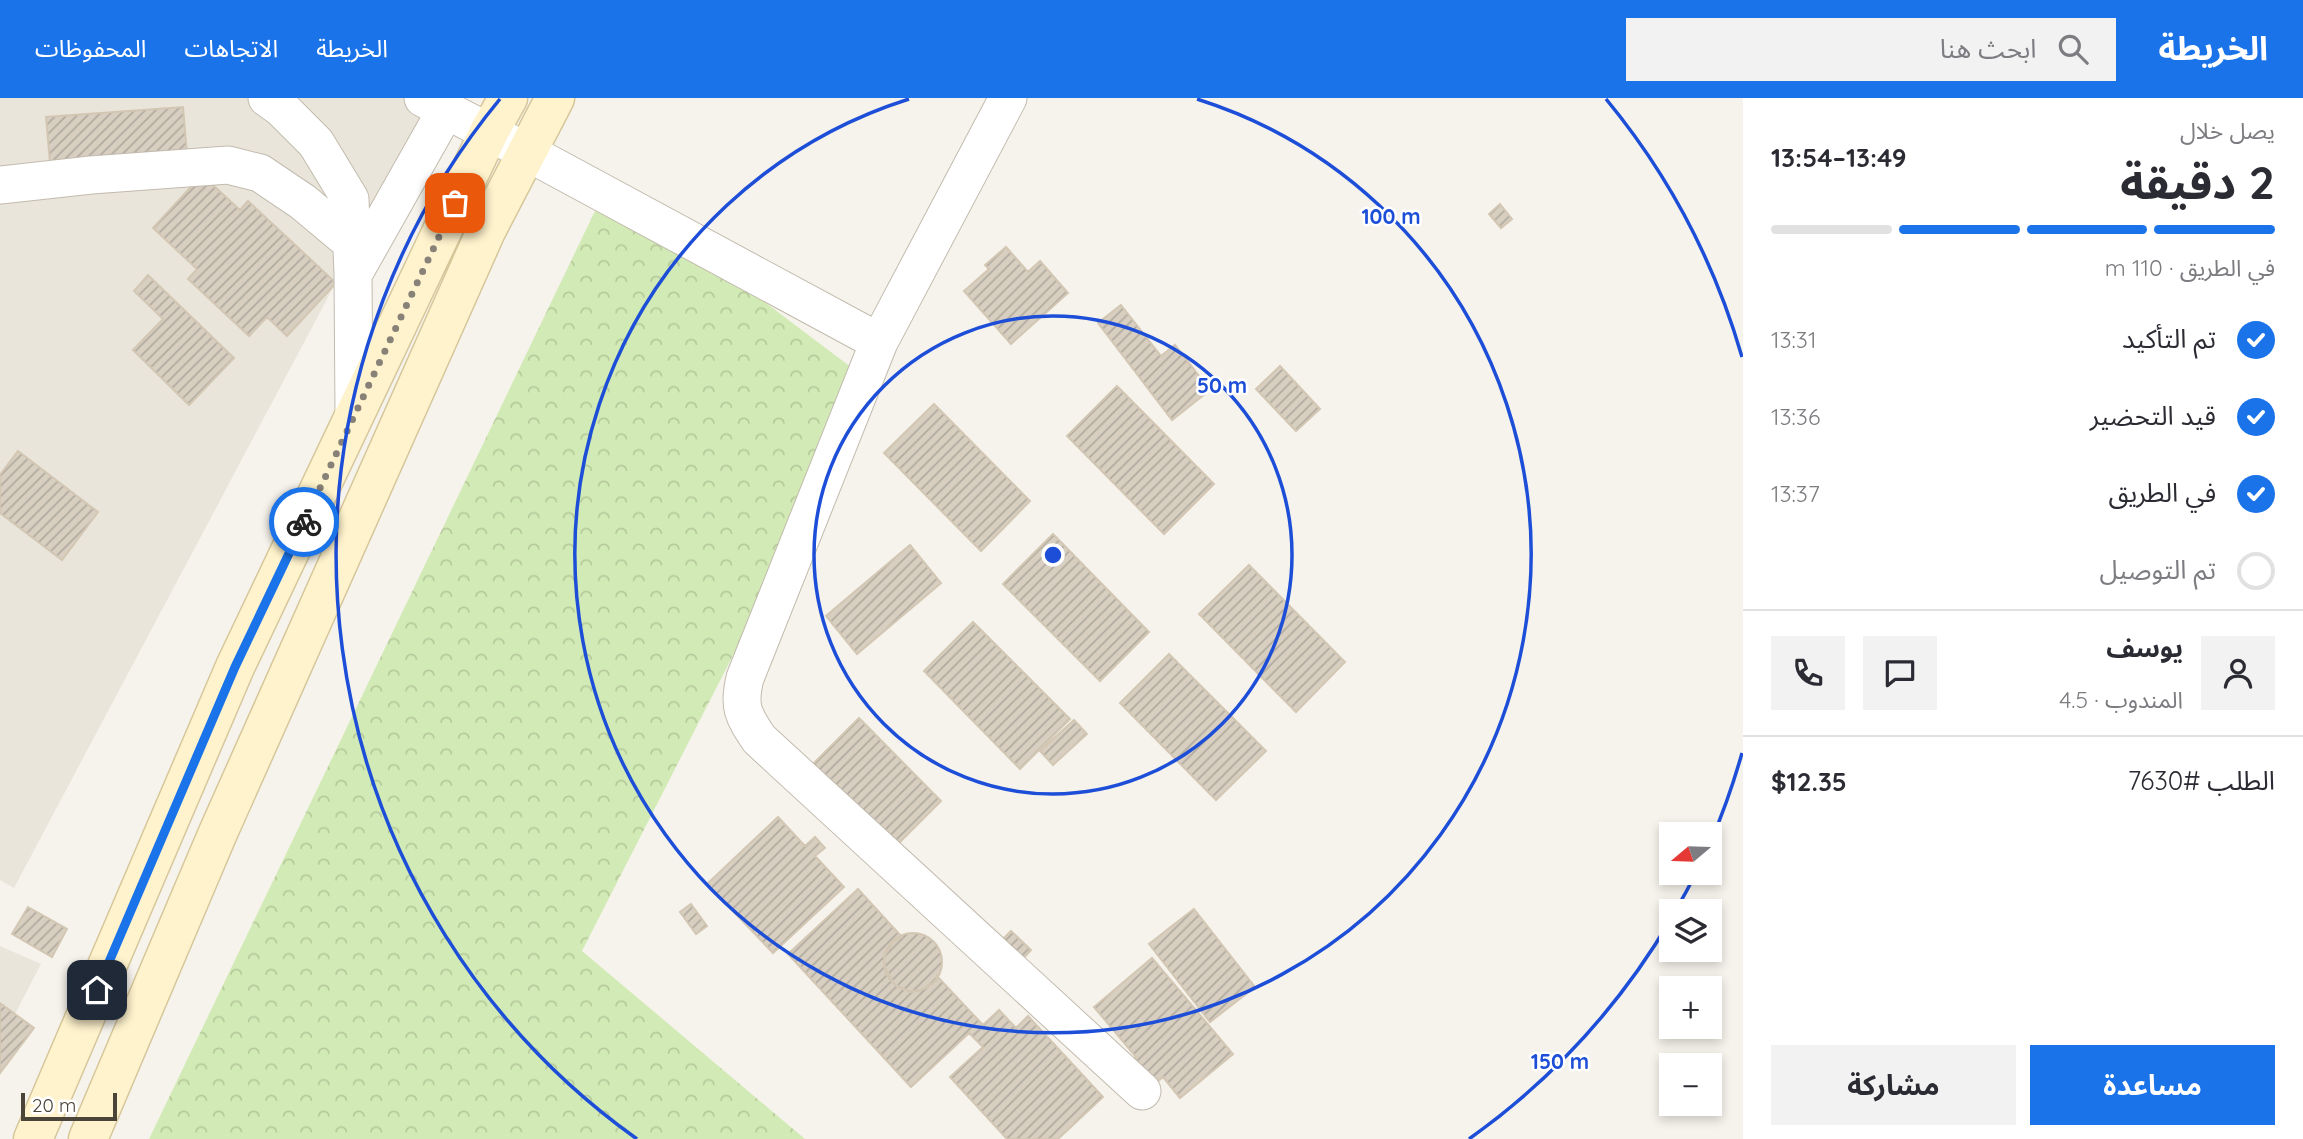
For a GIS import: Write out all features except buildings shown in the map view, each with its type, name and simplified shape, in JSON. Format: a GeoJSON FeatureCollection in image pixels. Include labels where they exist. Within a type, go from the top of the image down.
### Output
{"type":"FeatureCollection","features":[{"type":"Feature","properties":{"kind":"main road"},"geometry":{"type":"LineString","coordinates":[[33,1139],[235,667],[489,132],[508,98]]}},
{"type":"Feature","properties":{"kind":"main road"},"geometry":{"type":"LineString","coordinates":[[88,1139],[217,835],[486,231],[555,98]]}},
{"type":"Feature","properties":{"kind":"street"},"geometry":{"type":"LineString","coordinates":[[267,98],[281,108],[316,143],[346,190],[352,205],[354,416]]}},
{"type":"Feature","properties":{"kind":"street"},"geometry":{"type":"LineString","coordinates":[[1008,98],[879,342],[745,678],[741,709],[760,739],[1142,1091]]}},
{"type":"Feature","properties":{"kind":"street"},"geometry":{"type":"LineString","coordinates":[[353,258],[434,104],[879,342]]}},
{"type":"Feature","properties":{"kind":"street"},"geometry":{"type":"LineString","coordinates":[[0,185],[228,165],[260,173],[303,202],[353,258]]}},
{"type":"Feature","properties":{"kind":"shaded area"},"geometry":{"type":"Polygon","coordinates":[[[0,98],[434,98],[14,888],[0,880],[0,98]]]}},
{"type":"Feature","properties":{"kind":"shaded area"},"geometry":{"type":"Polygon","coordinates":[[[0,946],[41,964],[0,1043],[0,946]]]}},
{"type":"Feature","properties":{"kind":"green space"},"geometry":{"type":"Polygon","coordinates":[[[608,184],[872,383],[582,951],[805,1139],[149,1139],[608,184]]]}},
{"type":"Feature","properties":{"kind":"way so far"},"geometry":{"type":"LineString","coordinates":[[304,522],[455,203]]}},
{"type":"Feature","properties":{"kind":"route"},"geometry":{"type":"LineString","coordinates":[[97,990],[235,667],[304,522]]}}]}
